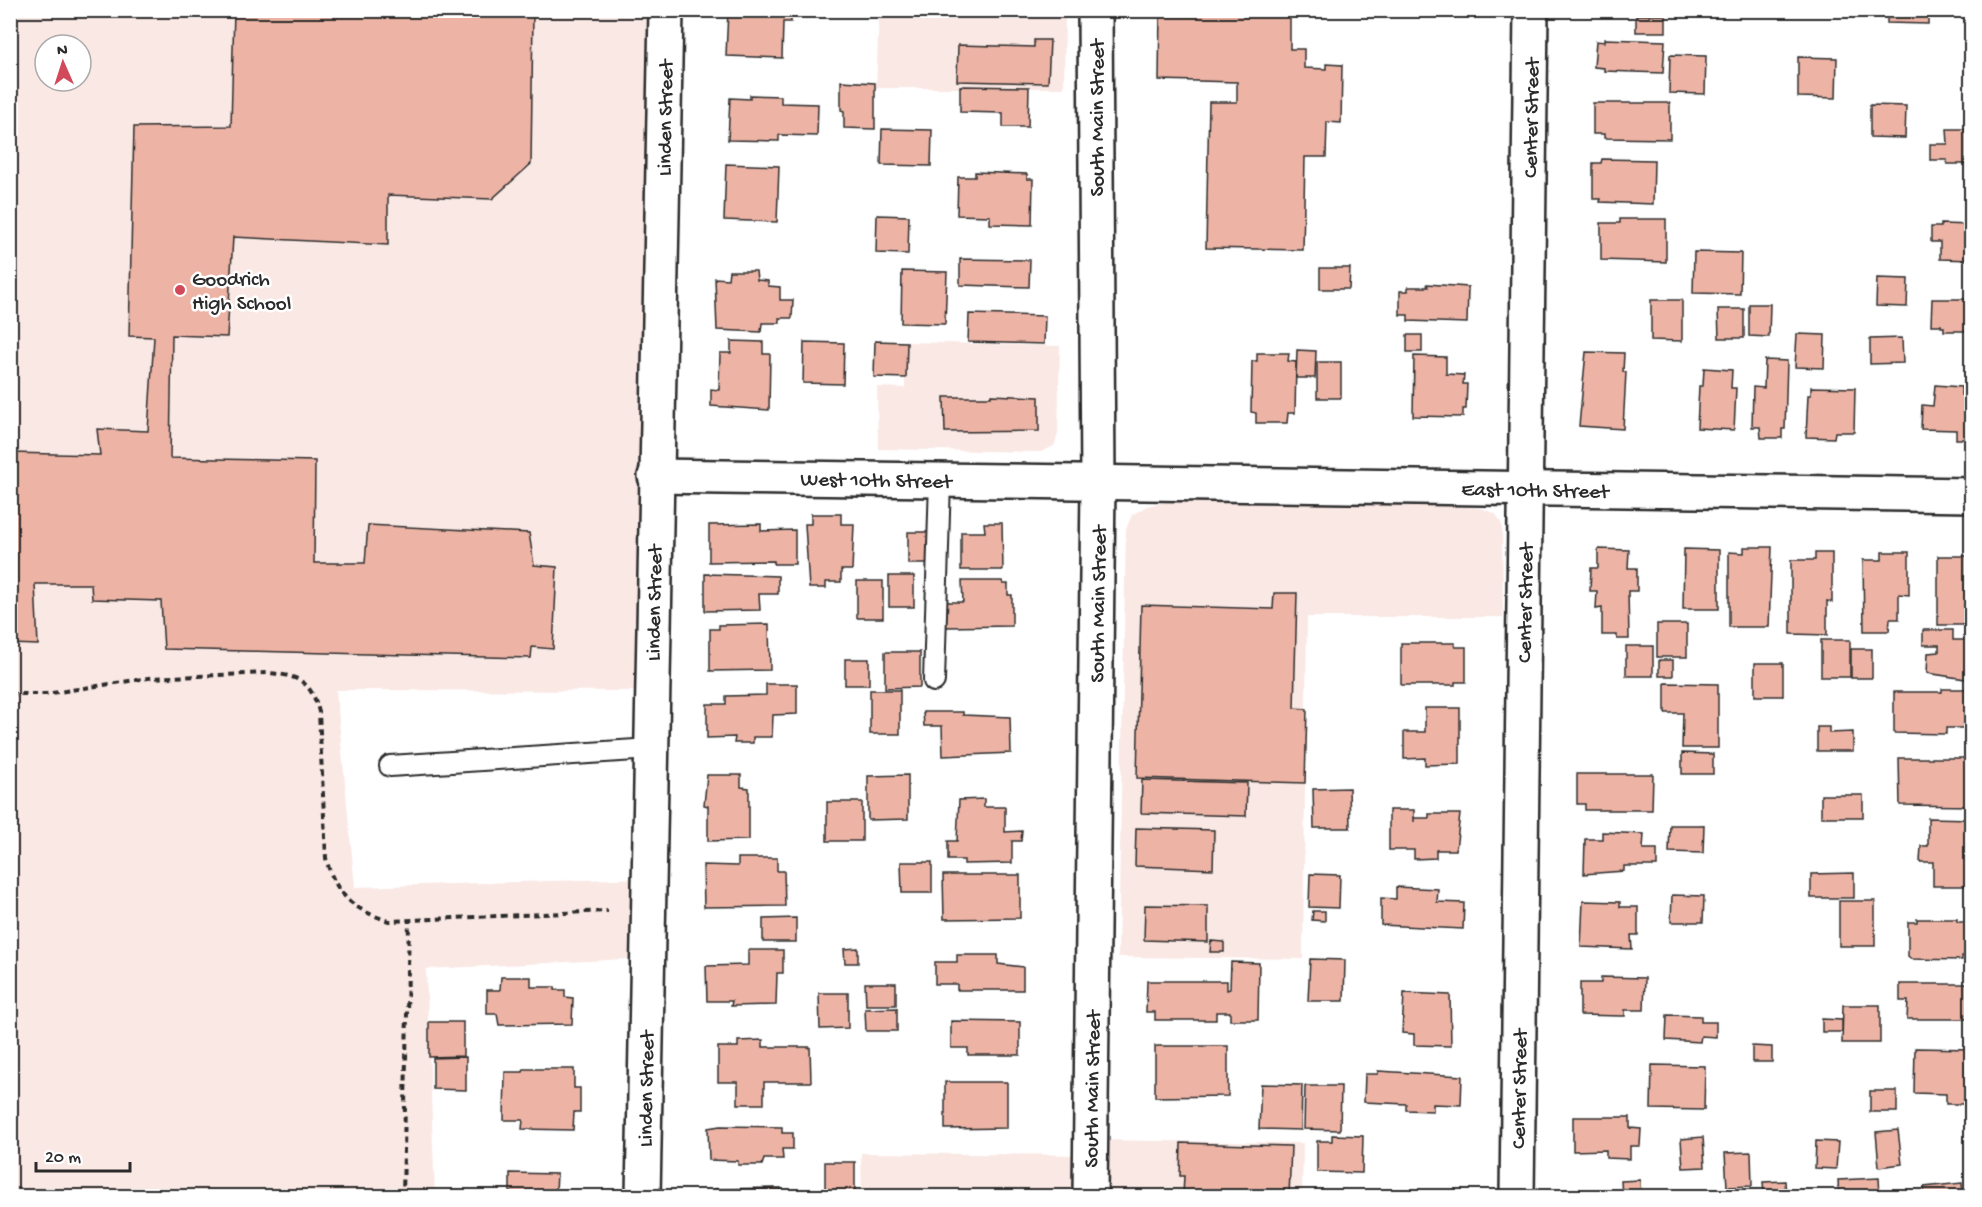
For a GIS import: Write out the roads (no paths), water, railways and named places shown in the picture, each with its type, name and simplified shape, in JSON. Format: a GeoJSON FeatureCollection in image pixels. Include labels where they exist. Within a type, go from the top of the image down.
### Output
{"type":"FeatureCollection","features":[{"type":"Feature","properties":{"kind":"street","name":"Linden Street"},"geometry":{"type":"LineString","coordinates":[[643,1197],[655,476],[666,10]]}},
{"type":"Feature","properties":{"kind":"street","name":"South Main Street"},"geometry":{"type":"LineString","coordinates":[[1090,1197],[1098,483],[1095,10]]}},
{"type":"Feature","properties":{"kind":"street","name":"Center Street"},"geometry":{"type":"LineString","coordinates":[[1516,1197],[1532,10]]}},
{"type":"Feature","properties":{"kind":"street","name":"West 10th Street"},"geometry":{"type":"LineString","coordinates":[[655,476],[1098,483]]}},
{"type":"Feature","properties":{"kind":"street","name":"East 10th Street"},"geometry":{"type":"LineString","coordinates":[[1098,483],[1971,495]]}},
{"type":"Feature","properties":{"kind":"lane"},"geometry":{"type":"LineString","coordinates":[[934,681],[940,480]]}},
{"type":"Feature","properties":{"kind":"lane"},"geometry":{"type":"LineString","coordinates":[[390,766],[651,749]]}},
{"type":"Feature","properties":{"kind":"place","name":"Goodrich High School"},"geometry":{"type":"Point","coordinates":[180,290]}}]}
